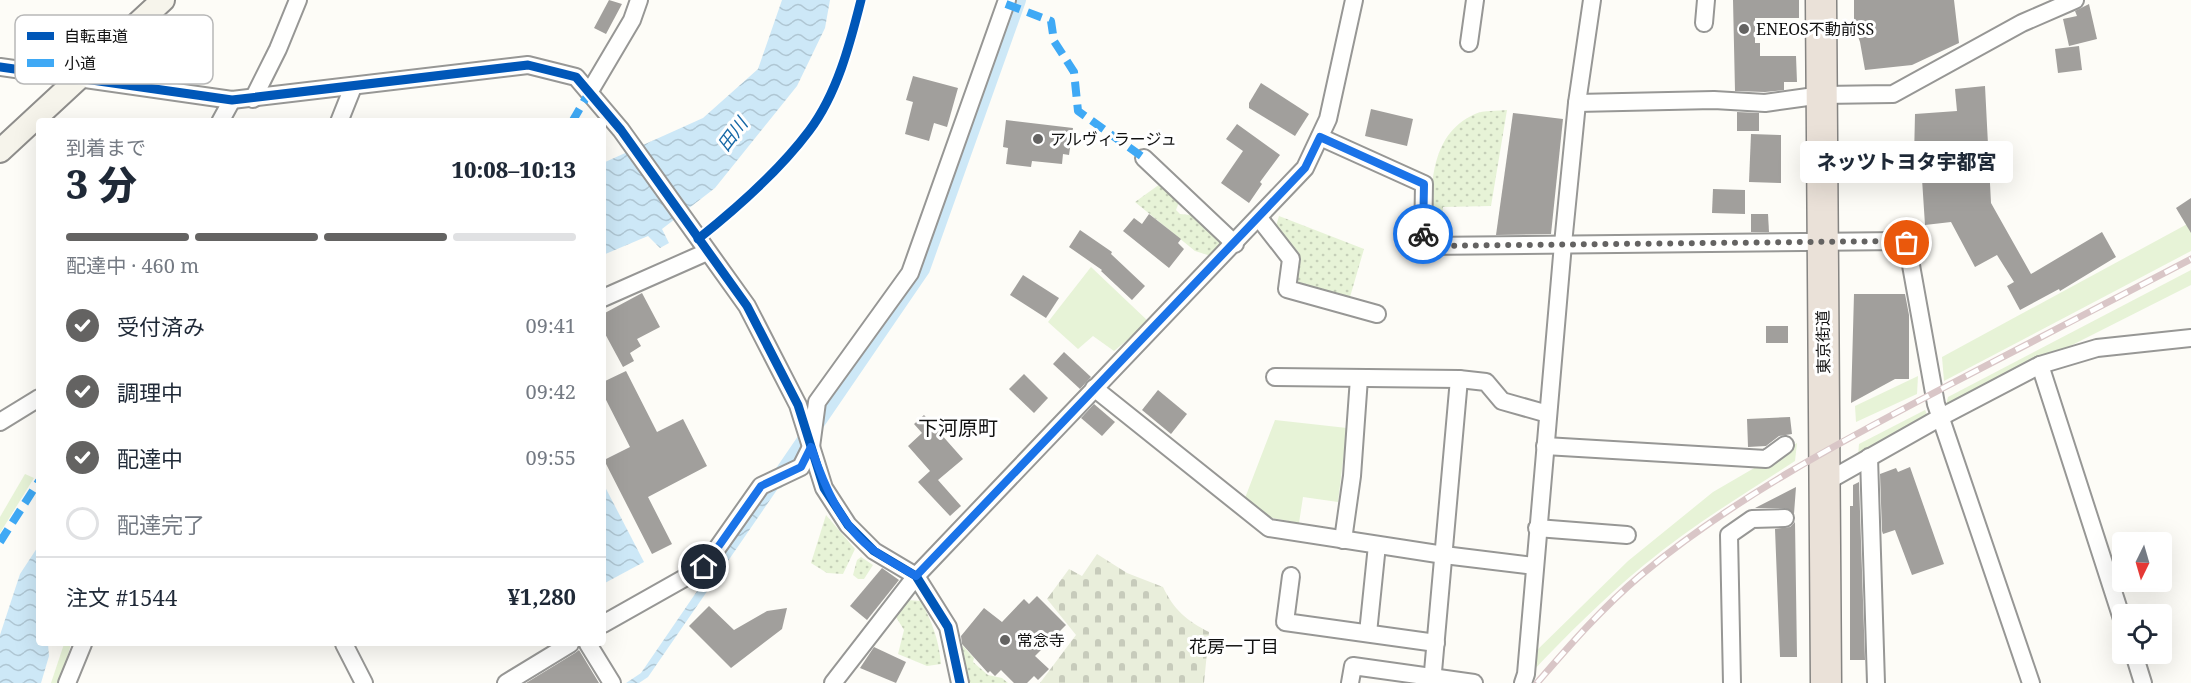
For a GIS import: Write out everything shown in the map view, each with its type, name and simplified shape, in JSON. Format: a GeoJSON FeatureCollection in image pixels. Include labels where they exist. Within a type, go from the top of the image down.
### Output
{"type":"FeatureCollection","features":[{"type":"Feature","properties":{"kind":"highway","name":"東京街道"},"geometry":{"type":"LineString","coordinates":[[1821,0],[1826,683]]}},
{"type":"Feature","properties":{"kind":"street"},"geometry":{"type":"LineString","coordinates":[[147,15],[163,0]]}},
{"type":"Feature","properties":{"kind":"street"},"geometry":{"type":"LineString","coordinates":[[253,99],[278,49],[298,0]]}},
{"type":"Feature","properties":{"kind":"street"},"geometry":{"type":"LineString","coordinates":[[590,91],[632,20],[639,0]]}},
{"type":"Feature","properties":{"kind":"street"},"geometry":{"type":"LineString","coordinates":[[606,622],[704,567],[761,486],[801,467],[811,447],[817,402],[910,273],[1007,0]]}},
{"type":"Feature","properties":{"kind":"street"},"geometry":{"type":"LineString","coordinates":[[833,683],[916,576],[1305,168],[1328,119],[1354,0]]}},
{"type":"Feature","properties":{"kind":"street"},"geometry":{"type":"LineString","coordinates":[[1469,43],[1474,0]]}},
{"type":"Feature","properties":{"kind":"street"},"geometry":{"type":"LineString","coordinates":[[1522,683],[1526,674],[1537,528],[1577,103],[1592,0]]}},
{"type":"Feature","properties":{"kind":"street"},"geometry":{"type":"LineString","coordinates":[[1704,23],[1706,0]]}},
{"type":"Feature","properties":{"kind":"street"},"geometry":{"type":"LineString","coordinates":[[1577,103],[1714,100],[1765,103],[1822,95],[1893,94],[2022,23],[2075,0]]}},
{"type":"Feature","properties":{"kind":"street"},"geometry":{"type":"LineString","coordinates":[[115,84],[232,100],[528,65],[576,77],[621,130],[747,306],[798,405],[824,488],[848,525],[874,551],[916,576],[948,627],[960,683]]}},
{"type":"Feature","properties":{"kind":"street"},"geometry":{"type":"LineString","coordinates":[[0,67],[15,69]]}},
{"type":"Feature","properties":{"kind":"street"},"geometry":{"type":"LineString","coordinates":[[36,118],[74,84]]}},
{"type":"Feature","properties":{"kind":"street"},"geometry":{"type":"LineString","coordinates":[[341,118],[353,87]]}},
{"type":"Feature","properties":{"kind":"street"},"geometry":{"type":"LineString","coordinates":[[222,118],[232,100]]}},
{"type":"Feature","properties":{"kind":"street"},"geometry":{"type":"LineString","coordinates":[[0,151],[36,118]]}},
{"type":"Feature","properties":{"kind":"street"},"geometry":{"type":"LineString","coordinates":[[1320,137],[1424,184],[1423,246],[1822,240],[1902,241],[1907,243],[1941,417],[2031,683]]}},
{"type":"Feature","properties":{"kind":"street"},"geometry":{"type":"LineString","coordinates":[[1144,158],[1235,244]]}},
{"type":"Feature","properties":{"kind":"street"},"geometry":{"type":"LineString","coordinates":[[1259,218],[1291,260],[1287,289],[1377,314]]}},
{"type":"Feature","properties":{"kind":"street"},"geometry":{"type":"LineString","coordinates":[[606,297],[707,252]]}},
{"type":"Feature","properties":{"kind":"street"},"geometry":{"type":"LineString","coordinates":[[1826,482],[1941,417],[2040,365],[2097,348],[2191,338]]}},
{"type":"Feature","properties":{"kind":"street"},"geometry":{"type":"LineString","coordinates":[[2040,365],[2117,604]]}},
{"type":"Feature","properties":{"kind":"street"},"geometry":{"type":"LineString","coordinates":[[1275,377],[1459,379],[1486,382],[1502,401],[1548,414]]}},
{"type":"Feature","properties":{"kind":"street"},"geometry":{"type":"LineString","coordinates":[[1343,540],[1352,476],[1359,378]]}},
{"type":"Feature","properties":{"kind":"street"},"geometry":{"type":"LineString","coordinates":[[1433,680],[1459,379]]}},
{"type":"Feature","properties":{"kind":"street"},"geometry":{"type":"LineString","coordinates":[[1094,388],[1269,528],[1444,555],[1534,566]]}},
{"type":"Feature","properties":{"kind":"street"},"geometry":{"type":"LineString","coordinates":[[0,422],[36,400]]}},
{"type":"Feature","properties":{"kind":"street"},"geometry":{"type":"LineString","coordinates":[[1545,446],[1766,459],[1785,445]]}},
{"type":"Feature","properties":{"kind":"street"},"geometry":{"type":"LineString","coordinates":[[1869,457],[1876,683]]}},
{"type":"Feature","properties":{"kind":"street"},"geometry":{"type":"LineString","coordinates":[[1732,683],[1729,536],[1752,519],[1785,518]]}},
{"type":"Feature","properties":{"kind":"street"},"geometry":{"type":"LineString","coordinates":[[1537,528],[1627,535]]}},
{"type":"Feature","properties":{"kind":"street"},"geometry":{"type":"LineString","coordinates":[[1368,633],[1377,545]]}},
{"type":"Feature","properties":{"kind":"street"},"geometry":{"type":"LineString","coordinates":[[1291,576],[1285,622],[1436,643]]}},
{"type":"Feature","properties":{"kind":"street"},"geometry":{"type":"LineString","coordinates":[[67,683],[82,646]]}},
{"type":"Feature","properties":{"kind":"street"},"geometry":{"type":"LineString","coordinates":[[345,646],[363,683]]}},
{"type":"Feature","properties":{"kind":"street"},"geometry":{"type":"LineString","coordinates":[[506,683],[567,646]]}},
{"type":"Feature","properties":{"kind":"street"},"geometry":{"type":"LineString","coordinates":[[589,646],[612,683]]}},
{"type":"Feature","properties":{"kind":"street"},"geometry":{"type":"LineString","coordinates":[[2137,664],[2143,683]]}},
{"type":"Feature","properties":{"kind":"street"},"geometry":{"type":"LineString","coordinates":[[1350,683],[1353,666],[1433,680],[1474,683]]}},
{"type":"Feature","properties":{"kind":"green space"},"geometry":{"type":"Polygon","coordinates":[[[1507,110],[1491,206],[1443,207],[1443,237],[1430,237],[1435,167],[1448,136],[1459,124],[1475,114],[1507,110]]]}},
{"type":"Feature","properties":{"kind":"green space"},"geometry":{"type":"Polygon","coordinates":[[[1160,184],[1179,202],[1176,210],[1180,214],[1191,215],[1224,241],[1211,256],[1195,251],[1135,202],[1160,184]]]}},
{"type":"Feature","properties":{"kind":"green space"},"geometry":{"type":"Polygon","coordinates":[[[1279,216],[1364,249],[1350,297],[1294,282],[1299,253],[1276,226],[1279,216]]]}},
{"type":"Feature","properties":{"kind":"green space"},"geometry":{"type":"Polygon","coordinates":[[[2191,222],[2191,251],[1944,381],[1942,357],[2191,222]]]}},
{"type":"Feature","properties":{"kind":"green space"},"geometry":{"type":"Polygon","coordinates":[[[1091,267],[1149,322],[1114,351],[1093,336],[1078,349],[1048,322],[1091,267]]]}},
{"type":"Feature","properties":{"kind":"green space"},"geometry":{"type":"Polygon","coordinates":[[[2191,270],[2191,285],[1945,409],[1948,397],[2191,270]]]}},
{"type":"Feature","properties":{"kind":"green space"},"geometry":{"type":"Polygon","coordinates":[[[1918,376],[1917,394],[1856,422],[1855,406],[1918,376]]]}},
{"type":"Feature","properties":{"kind":"green space"},"geometry":{"type":"Polygon","coordinates":[[[1925,410],[1928,417],[1858,456],[1859,444],[1925,410]]]}},
{"type":"Feature","properties":{"kind":"green space"},"geometry":{"type":"Polygon","coordinates":[[[1275,420],[1347,428],[1338,502],[1303,497],[1299,523],[1267,517],[1245,498],[1275,420]]]}},
{"type":"Feature","properties":{"kind":"green space"},"geometry":{"type":"Polygon","coordinates":[[[1797,443],[1795,461],[1699,524],[1644,565],[1586,617],[1531,673],[1533,654],[1628,561],[1713,492],[1797,443]]]}},
{"type":"Feature","properties":{"kind":"green space"},"geometry":{"type":"Polygon","coordinates":[[[25,474],[34,478],[0,533],[0,517],[25,474]]]}},
{"type":"Feature","properties":{"kind":"green space"},"geometry":{"type":"Polygon","coordinates":[[[826,515],[855,549],[843,574],[827,573],[811,563],[826,515]]]}},
{"type":"Feature","properties":{"kind":"green space"},"geometry":{"type":"Polygon","coordinates":[[[1097,554],[1127,573],[1163,587],[1182,614],[1209,632],[1204,683],[1040,683],[1076,635],[1047,599],[1069,569],[1082,576],[1097,554]]]}},
{"type":"Feature","properties":{"kind":"green space"},"geometry":{"type":"Polygon","coordinates":[[[861,557],[873,565],[864,579],[858,579],[853,575],[857,560],[861,557]]]}},
{"type":"Feature","properties":{"kind":"green space"},"geometry":{"type":"Polygon","coordinates":[[[907,600],[921,601],[934,631],[941,664],[927,666],[898,654],[904,630],[896,617],[907,600]]]}},
{"type":"Feature","properties":{"kind":"green space"},"geometry":{"type":"Polygon","coordinates":[[[962,645],[974,658],[973,662],[988,675],[1002,678],[1008,683],[969,683],[962,645]]]}},
{"type":"Feature","properties":{"kind":"green space"},"geometry":{"type":"Polygon","coordinates":[[[63,646],[70,646],[60,683],[51,683],[63,646]]]}},
{"type":"Feature","properties":{"kind":"water","name":"田川"},"geometry":{"type":"Polygon","coordinates":[[[782,0],[830,0],[825,28],[797,86],[715,188],[662,229],[669,243],[660,248],[648,236],[606,254],[606,162],[703,118],[758,69],[782,0]]]}},
{"type":"Feature","properties":{"kind":"water"},"geometry":{"type":"Polygon","coordinates":[[[781,484],[648,677],[639,683],[626,683],[641,673],[769,486],[781,484]]]}},
{"type":"Feature","properties":{"kind":"water"},"geometry":{"type":"Polygon","coordinates":[[[606,489],[644,562],[606,582],[606,489]]]}},
{"type":"Feature","properties":{"kind":"water"},"geometry":{"type":"Polygon","coordinates":[[[36,550],[36,646],[48,646],[49,656],[41,683],[0,683],[0,635],[20,574],[36,550]]]}},
{"type":"Feature","properties":{"kind":"building"},"geometry":{"type":"Polygon","coordinates":[[[609,0],[622,4],[606,34],[594,28],[609,0]]]}},
{"type":"Feature","properties":{"kind":"building"},"geometry":{"type":"Polygon","coordinates":[[[1733,0],[1799,0],[1799,18],[1755,18],[1755,43],[1760,43],[1760,56],[1796,56],[1797,82],[1784,82],[1784,90],[1735,91],[1733,0]]]}},
{"type":"Feature","properties":{"kind":"building"},"geometry":{"type":"Polygon","coordinates":[[[1854,0],[1954,0],[1959,43],[1912,65],[1865,70],[1854,25],[1854,0]]]}},
{"type":"Feature","properties":{"kind":"building"},"geometry":{"type":"Polygon","coordinates":[[[2089,4],[2097,39],[2069,46],[2063,19],[2077,16],[2075,11],[2089,4]]]}},
{"type":"Feature","properties":{"kind":"building"},"geometry":{"type":"Polygon","coordinates":[[[2079,46],[2082,70],[2058,73],[2055,49],[2079,46]]]}},
{"type":"Feature","properties":{"kind":"building"},"geometry":{"type":"Polygon","coordinates":[[[913,76],[958,88],[947,127],[934,123],[929,141],[905,134],[913,102],[906,100],[913,76]]]}},
{"type":"Feature","properties":{"kind":"building"},"geometry":{"type":"Polygon","coordinates":[[[1261,83],[1309,114],[1295,136],[1249,108],[1249,103],[1261,83]]]}},
{"type":"Feature","properties":{"kind":"building"},"geometry":{"type":"Polygon","coordinates":[[[1985,86],[1991,203],[2031,274],[2102,232],[2116,257],[2060,291],[2059,289],[2020,310],[2007,286],[2014,282],[1997,255],[1975,267],[1951,222],[1925,225],[1922,179],[1914,158],[1915,114],[1957,111],[1955,89],[1985,86]]]}},
{"type":"Feature","properties":{"kind":"building"},"geometry":{"type":"Polygon","coordinates":[[[1371,109],[1413,119],[1407,146],[1365,136],[1371,109]]]}},
{"type":"Feature","properties":{"kind":"building"},"geometry":{"type":"Polygon","coordinates":[[[1737,112],[1759,113],[1759,131],[1737,131],[1737,112]]]}},
{"type":"Feature","properties":{"kind":"building"},"geometry":{"type":"Polygon","coordinates":[[[1513,113],[1563,119],[1551,234],[1496,235],[1513,113]]]}},
{"type":"Feature","properties":{"kind":"building","name":"アルヴィラージュ"},"geometry":{"type":"Polygon","coordinates":[[[1006,120],[1073,128],[1069,155],[1063,154],[1062,164],[1032,161],[1031,167],[1006,164],[1008,148],[1003,147],[1006,120]]]}},
{"type":"Feature","properties":{"kind":"building"},"geometry":{"type":"Polygon","coordinates":[[[1237,124],[1280,155],[1260,182],[1262,184],[1249,203],[1221,183],[1243,151],[1226,139],[1237,124]]]}},
{"type":"Feature","properties":{"kind":"building"},"geometry":{"type":"Polygon","coordinates":[[[1751,134],[1781,135],[1781,183],[1749,182],[1751,134]]]}},
{"type":"Feature","properties":{"kind":"building"},"geometry":{"type":"Polygon","coordinates":[[[1713,189],[1745,190],[1745,214],[1712,213],[1713,189]]]}},
{"type":"Feature","properties":{"kind":"building"},"geometry":{"type":"Polygon","coordinates":[[[2191,198],[2191,233],[2176,208],[2191,198]]]}},
{"type":"Feature","properties":{"kind":"building"},"geometry":{"type":"Polygon","coordinates":[[[1149,214],[1181,239],[1178,243],[1184,249],[1169,268],[1123,231],[1134,218],[1142,224],[1149,214]]]}},
{"type":"Feature","properties":{"kind":"building"},"geometry":{"type":"Polygon","coordinates":[[[1751,214],[1768,214],[1769,232],[1751,232],[1751,214]]]}},
{"type":"Feature","properties":{"kind":"building"},"geometry":{"type":"Polygon","coordinates":[[[1080,230],[1112,252],[1111,254],[1145,286],[1132,300],[1102,270],[1069,247],[1080,230]]]}},
{"type":"Feature","properties":{"kind":"building"},"geometry":{"type":"Polygon","coordinates":[[[1023,275],[1059,298],[1046,318],[1010,295],[1023,275]]]}},
{"type":"Feature","properties":{"kind":"building"},"geometry":{"type":"Polygon","coordinates":[[[642,293],[660,327],[637,339],[641,346],[630,353],[634,361],[623,367],[606,336],[606,312],[642,293]]]}},
{"type":"Feature","properties":{"kind":"building"},"geometry":{"type":"Polygon","coordinates":[[[1854,294],[1905,294],[1909,315],[1909,379],[1895,379],[1851,403],[1854,294]]]}},
{"type":"Feature","properties":{"kind":"building"},"geometry":{"type":"Polygon","coordinates":[[[1766,326],[1788,326],[1788,343],[1766,343],[1766,326]]]}},
{"type":"Feature","properties":{"kind":"building"},"geometry":{"type":"Polygon","coordinates":[[[1064,352],[1091,377],[1080,389],[1053,364],[1064,352]]]}},
{"type":"Feature","properties":{"kind":"building"},"geometry":{"type":"Polygon","coordinates":[[[626,371],[657,432],[683,419],[707,466],[648,497],[672,544],[652,554],[606,464],[606,459],[630,447],[606,400],[606,381],[626,371]]]}},
{"type":"Feature","properties":{"kind":"building"},"geometry":{"type":"Polygon","coordinates":[[[1024,374],[1048,398],[1034,413],[1009,389],[1024,374]]]}},
{"type":"Feature","properties":{"kind":"building"},"geometry":{"type":"Polygon","coordinates":[[[1158,390],[1187,414],[1171,434],[1142,410],[1158,390]]]}},
{"type":"Feature","properties":{"kind":"building"},"geometry":{"type":"Polygon","coordinates":[[[1094,404],[1115,422],[1102,436],[1081,418],[1094,404]]]}},
{"type":"Feature","properties":{"kind":"building"},"geometry":{"type":"Polygon","coordinates":[[[924,415],[963,459],[938,480],[961,506],[950,516],[918,482],[930,471],[908,446],[922,433],[914,424],[924,415]]]}},
{"type":"Feature","properties":{"kind":"building"},"geometry":{"type":"Polygon","coordinates":[[[1790,417],[1792,434],[1779,436],[1766,446],[1748,447],[1747,419],[1790,417]]]}},
{"type":"Feature","properties":{"kind":"building"},"geometry":{"type":"Polygon","coordinates":[[[1910,467],[1944,564],[1912,575],[1895,530],[1883,534],[1882,531],[1880,474],[1896,468],[1898,472],[1910,467]]]}},
{"type":"Feature","properties":{"kind":"building"},"geometry":{"type":"Polygon","coordinates":[[[1859,482],[1865,660],[1850,660],[1850,506],[1853,506],[1853,485],[1859,482]]]}},
{"type":"Feature","properties":{"kind":"building"},"geometry":{"type":"Polygon","coordinates":[[[1796,487],[1794,514],[1785,508],[1755,508],[1796,487]]]}},
{"type":"Feature","properties":{"kind":"building"},"geometry":{"type":"Polygon","coordinates":[[[1795,522],[1797,657],[1780,657],[1775,529],[1790,527],[1795,522]]]}},
{"type":"Feature","properties":{"kind":"building"},"geometry":{"type":"Polygon","coordinates":[[[882,568],[899,580],[867,620],[850,606],[882,568]]]}},
{"type":"Feature","properties":{"kind":"building","name":"常念寺"},"geometry":{"type":"Polygon","coordinates":[[[1037,596],[1066,625],[1035,656],[1049,669],[1038,680],[1034,676],[1027,683],[1014,683],[1001,670],[995,676],[990,671],[988,673],[962,644],[961,636],[984,608],[1002,622],[1024,599],[1029,604],[1037,596]]]}},
{"type":"Feature","properties":{"kind":"building"},"geometry":{"type":"Polygon","coordinates":[[[709,606],[734,630],[767,611],[787,608],[782,629],[731,668],[689,626],[709,606]]]}},
{"type":"Feature","properties":{"kind":"building"},"geometry":{"type":"Polygon","coordinates":[[[874,647],[906,662],[896,683],[860,668],[874,647]]]}},
{"type":"Feature","properties":{"kind":"building"},"geometry":{"type":"Polygon","coordinates":[[[579,650],[599,683],[526,683],[575,653],[579,650]]]}},
{"type":"Feature","properties":{"kind":"waterway"},"geometry":{"type":"LineString","coordinates":[[777,481],[922,269],[1018,0]]}},
{"type":"Feature","properties":{"kind":"railway"},"geometry":{"type":"LineString","coordinates":[[1537,683],[1574,641],[1641,575],[1676,547],[1749,497],[1866,429],[2191,259]]}},
{"type":"Feature","properties":{"kind":"marked path"},"geometry":{"type":"LineString","coordinates":[[1006,4],[1051,21],[1054,41],[1074,72],[1078,111],[1144,158]]}},
{"type":"Feature","properties":{"kind":"marked path"},"geometry":{"type":"LineString","coordinates":[[574,118],[590,91]]}},
{"type":"Feature","properties":{"kind":"marked path"},"geometry":{"type":"LineString","coordinates":[[0,542],[36,486]]}},
{"type":"Feature","properties":{"kind":"cycle path"},"geometry":{"type":"LineString","coordinates":[[698,239],[757,188],[797,146],[819,117],[835,85],[861,0]]}},
{"type":"Feature","properties":{"kind":"cycle path"},"geometry":{"type":"LineString","coordinates":[[120,84],[232,100],[528,65],[576,77],[621,130],[747,306],[798,405],[824,488],[848,525],[874,551],[916,576],[948,627],[960,683]]}},
{"type":"Feature","properties":{"kind":"cycle path"},"geometry":{"type":"LineString","coordinates":[[0,67],[15,69]]}},
{"type":"Feature","properties":{"kind":"way so far"},"geometry":{"type":"LineString","coordinates":[[1423,234],[1423,246],[1803,240],[1902,241],[1907,243]]}},
{"type":"Feature","properties":{"kind":"place","name":"ENEOS不動前SS"},"geometry":{"type":"Point","coordinates":[1744,29]}},
{"type":"Feature","properties":{"kind":"place","name":"アルヴィラージュ"},"geometry":{"type":"Point","coordinates":[1038,139]}},
{"type":"Feature","properties":{"kind":"place","name":"ネッツトヨタ宇都宮"},"geometry":{"type":"Point","coordinates":[1907,243]}},
{"type":"Feature","properties":{"kind":"place","name":"常念寺"},"geometry":{"type":"Point","coordinates":[1005,640]}},
{"type":"Feature","properties":{"kind":"district","name":"下河原町"},"geometry":{"type":"Point","coordinates":[958,427]}},
{"type":"Feature","properties":{"kind":"district","name":"花房一丁目"},"geometry":{"type":"Point","coordinates":[1234,646]}},
{"type":"Feature","properties":{"kind":"route"},"geometry":{"type":"LineString","coordinates":[[704,567],[761,486],[801,467],[811,447],[824,488],[848,525],[874,551],[916,576],[1305,168],[1320,137],[1424,184],[1423,234]]}}]}
